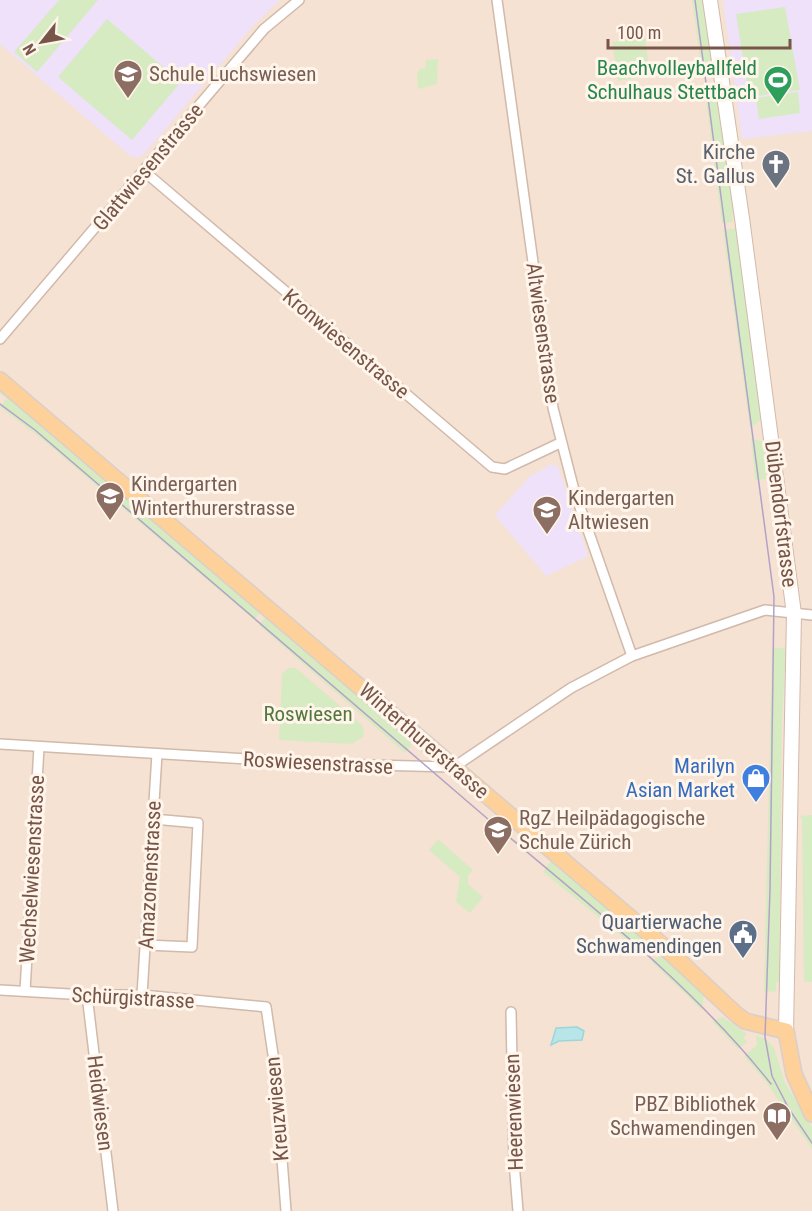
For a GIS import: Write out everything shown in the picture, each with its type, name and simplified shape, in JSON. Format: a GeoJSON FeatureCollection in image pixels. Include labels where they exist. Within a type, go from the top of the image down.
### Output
{"type":"FeatureCollection","features":[{"type":"Feature","properties":{"kind":"main road","name":"Winterthurerstrasse"},"geometry":{"type":"LineString","coordinates":[[0,380],[660,943],[737,1015],[746,1021],[786,1031]]}},
{"type":"Feature","properties":{"kind":"main road"},"geometry":{"type":"LineString","coordinates":[[786,1031],[794,1074],[812,1114]]}},
{"type":"Feature","properties":{"kind":"street","name":"Glattwiesenstrasse"},"geometry":{"type":"LineString","coordinates":[[0,339],[264,29],[299,0]]}},
{"type":"Feature","properties":{"kind":"street","name":"Altwiesenstrasse"},"geometry":{"type":"LineString","coordinates":[[497,0],[548,373],[560,443],[632,656]]}},
{"type":"Feature","properties":{"kind":"street","name":"Dübendorfstrasse"},"geometry":{"type":"LineString","coordinates":[[711,0],[794,614],[786,1031]]}},
{"type":"Feature","properties":{"kind":"street","name":"Kronwiesenstrasse"},"geometry":{"type":"LineString","coordinates":[[144,172],[492,467],[505,469],[560,443]]}},
{"type":"Feature","properties":{"kind":"street"},"geometry":{"type":"LineString","coordinates":[[454,767],[571,688],[632,656],[765,610],[812,615]]}},
{"type":"Feature","properties":{"kind":"street","name":"Roswiesenstrasse"},"geometry":{"type":"LineString","coordinates":[[0,744],[329,764],[454,767]]}},
{"type":"Feature","properties":{"kind":"street","name":"Wechselwiesenstrasse"},"geometry":{"type":"LineString","coordinates":[[25,991],[39,747]]}},
{"type":"Feature","properties":{"kind":"street","name":"Amazonenstrasse"},"geometry":{"type":"LineString","coordinates":[[142,995],[157,754]]}},
{"type":"Feature","properties":{"kind":"street"},"geometry":{"type":"LineString","coordinates":[[146,945],[192,947],[198,823],[153,819]]}},
{"type":"Feature","properties":{"kind":"street","name":"Schürgistrasse"},"geometry":{"type":"LineString","coordinates":[[0,990],[87,995],[142,995],[266,1007]]}},
{"type":"Feature","properties":{"kind":"street","name":"Heidwiesen"},"geometry":{"type":"LineString","coordinates":[[87,995],[113,1211]]}},
{"type":"Feature","properties":{"kind":"street","name":"Kreuzwiesen"},"geometry":{"type":"LineString","coordinates":[[266,1007],[275,1068],[286,1211]]}},
{"type":"Feature","properties":{"kind":"street","name":"Heerenwiesen"},"geometry":{"type":"LineString","coordinates":[[511,1012],[514,1162],[518,1211]]}},
{"type":"Feature","properties":{"kind":"shaded area"},"geometry":{"type":"Polygon","coordinates":[[[0,0],[812,0],[812,1211],[0,1211],[0,0]]]}},
{"type":"Feature","properties":{"kind":"shaded area","name":"Schule Luchswiesen"},"geometry":{"type":"Polygon","coordinates":[[[0,0],[280,0],[253,26],[145,153],[138,158],[129,155],[0,44],[0,0]]]}},
{"type":"Feature","properties":{"kind":"shaded area"},"geometry":{"type":"Polygon","coordinates":[[[723,0],[812,0],[812,131],[742,139],[723,0]]]}},
{"type":"Feature","properties":{"kind":"shaded area","name":"Kindergarten Altwiesen"},"geometry":{"type":"Polygon","coordinates":[[[552,464],[558,467],[588,556],[546,576],[495,515],[529,477],[552,464]]]}},
{"type":"Feature","properties":{"kind":"green space"},"geometry":{"type":"Polygon","coordinates":[[[59,0],[98,0],[37,72],[14,52],[59,0]]]}},
{"type":"Feature","properties":{"kind":"green space"},"geometry":{"type":"Polygon","coordinates":[[[692,0],[704,0],[713,68],[703,78],[692,0]]]}},
{"type":"Feature","properties":{"kind":"green space"},"geometry":{"type":"Polygon","coordinates":[[[785,7],[800,90],[749,97],[736,14],[785,7]]]}},
{"type":"Feature","properties":{"kind":"green space"},"geometry":{"type":"Polygon","coordinates":[[[107,19],[181,82],[132,140],[58,77],[107,19]]]}},
{"type":"Feature","properties":{"kind":"green space"},"geometry":{"type":"Polygon","coordinates":[[[645,37],[650,76],[618,81],[612,42],[645,37]]]}},
{"type":"Feature","properties":{"kind":"green space"},"geometry":{"type":"Polygon","coordinates":[[[438,59],[437,84],[418,89],[417,73],[421,68],[425,69],[426,60],[438,59]]]}},
{"type":"Feature","properties":{"kind":"green space"},"geometry":{"type":"Polygon","coordinates":[[[705,91],[717,98],[735,214],[732,214],[733,222],[722,223],[705,91]]]}},
{"type":"Feature","properties":{"kind":"green space","name":"Beachvolleyballfeld Schulhaus Stettbach"},"geometry":{"type":"Polygon","coordinates":[[[798,92],[800,113],[759,119],[756,98],[798,92]]]}},
{"type":"Feature","properties":{"kind":"green space"},"geometry":{"type":"Polygon","coordinates":[[[737,228],[761,420],[750,428],[723,230],[737,228]]]}},
{"type":"Feature","properties":{"kind":"green space"},"geometry":{"type":"Polygon","coordinates":[[[2,391],[261,612],[254,620],[42,439],[0,407],[7,398],[0,394],[2,391]]]}},
{"type":"Feature","properties":{"kind":"green space"},"geometry":{"type":"Polygon","coordinates":[[[751,438],[764,442],[766,479],[755,480],[751,438]]]}},
{"type":"Feature","properties":{"kind":"green space"},"geometry":{"type":"Polygon","coordinates":[[[268,614],[409,738],[407,740],[412,744],[405,753],[259,625],[268,614]]]}},
{"type":"Feature","properties":{"kind":"green space"},"geometry":{"type":"Polygon","coordinates":[[[772,648],[786,648],[782,721],[779,982],[776,982],[776,992],[764,991],[772,648]]]}},
{"type":"Feature","properties":{"kind":"green space","name":"Roswiesen"},"geometry":{"type":"Polygon","coordinates":[[[288,668],[296,668],[363,726],[364,736],[352,744],[279,740],[282,674],[288,668]]]}},
{"type":"Feature","properties":{"kind":"green space"},"geometry":{"type":"Polygon","coordinates":[[[812,815],[812,982],[804,982],[802,819],[800,816],[812,815]]]}},
{"type":"Feature","properties":{"kind":"green space"},"geometry":{"type":"Polygon","coordinates":[[[438,839],[473,870],[468,875],[468,884],[483,897],[470,913],[456,902],[460,877],[429,850],[438,839]]]}},
{"type":"Feature","properties":{"kind":"green space"},"geometry":{"type":"Polygon","coordinates":[[[552,859],[645,939],[643,953],[543,872],[552,859]]]}},
{"type":"Feature","properties":{"kind":"green space"},"geometry":{"type":"Polygon","coordinates":[[[661,956],[665,957],[704,995],[702,1010],[651,961],[661,956]]]}},
{"type":"Feature","properties":{"kind":"green space"},"geometry":{"type":"Polygon","coordinates":[[[723,1017],[747,1034],[743,1037],[747,1042],[738,1049],[712,1021],[723,1017]]]}},
{"type":"Feature","properties":{"kind":"green space"},"geometry":{"type":"Polygon","coordinates":[[[756,1035],[767,1040],[774,1048],[785,1083],[812,1127],[812,1149],[766,1082],[744,1056],[757,1045],[756,1035]]]}},
{"type":"Feature","properties":{"kind":"water"},"geometry":{"type":"Polygon","coordinates":[[[577,1027],[584,1031],[582,1040],[559,1041],[551,1045],[556,1028],[577,1027]]]}},
{"type":"Feature","properties":{"kind":"tram line"},"geometry":{"type":"LineString","coordinates":[[695,0],[774,597],[770,890],[765,1037],[772,1076],[789,1109]]}},
{"type":"Feature","properties":{"kind":"tram line"},"geometry":{"type":"LineString","coordinates":[[0,404],[35,430],[629,939],[703,1008],[771,1084]]}},
{"type":"Feature","properties":{"kind":"tram line"},"geometry":{"type":"LineString","coordinates":[[785,1103],[812,1143]]}},
{"type":"Feature","properties":{"kind":"place","name":"Schule Luchswiesen"},"geometry":{"type":"Point","coordinates":[128,100]}},
{"type":"Feature","properties":{"kind":"place","name":"Beachvolleyballfeld Schulhaus Stettbach"},"geometry":{"type":"Point","coordinates":[778,106]}},
{"type":"Feature","properties":{"kind":"place","name":"Kirche St. Gallus"},"geometry":{"type":"Point","coordinates":[776,190]}},
{"type":"Feature","properties":{"kind":"place","name":"Kindergarten Winterthurerstrasse"},"geometry":{"type":"Point","coordinates":[110,522]}},
{"type":"Feature","properties":{"kind":"place","name":"Kindergarten Altwiesen"},"geometry":{"type":"Point","coordinates":[547,536]}},
{"type":"Feature","properties":{"kind":"place","name":"Marilyn Asian Market"},"geometry":{"type":"Point","coordinates":[756,804]}},
{"type":"Feature","properties":{"kind":"place","name":"RgZ Heilpädagogische Schule Zürich"},"geometry":{"type":"Point","coordinates":[498,856]}},
{"type":"Feature","properties":{"kind":"place","name":"Quartierwache Schwamendingen"},"geometry":{"type":"Point","coordinates":[743,960]}},
{"type":"Feature","properties":{"kind":"place","name":"PBZ Bibliothek Schwamendingen"},"geometry":{"type":"Point","coordinates":[777,1142]}}]}
